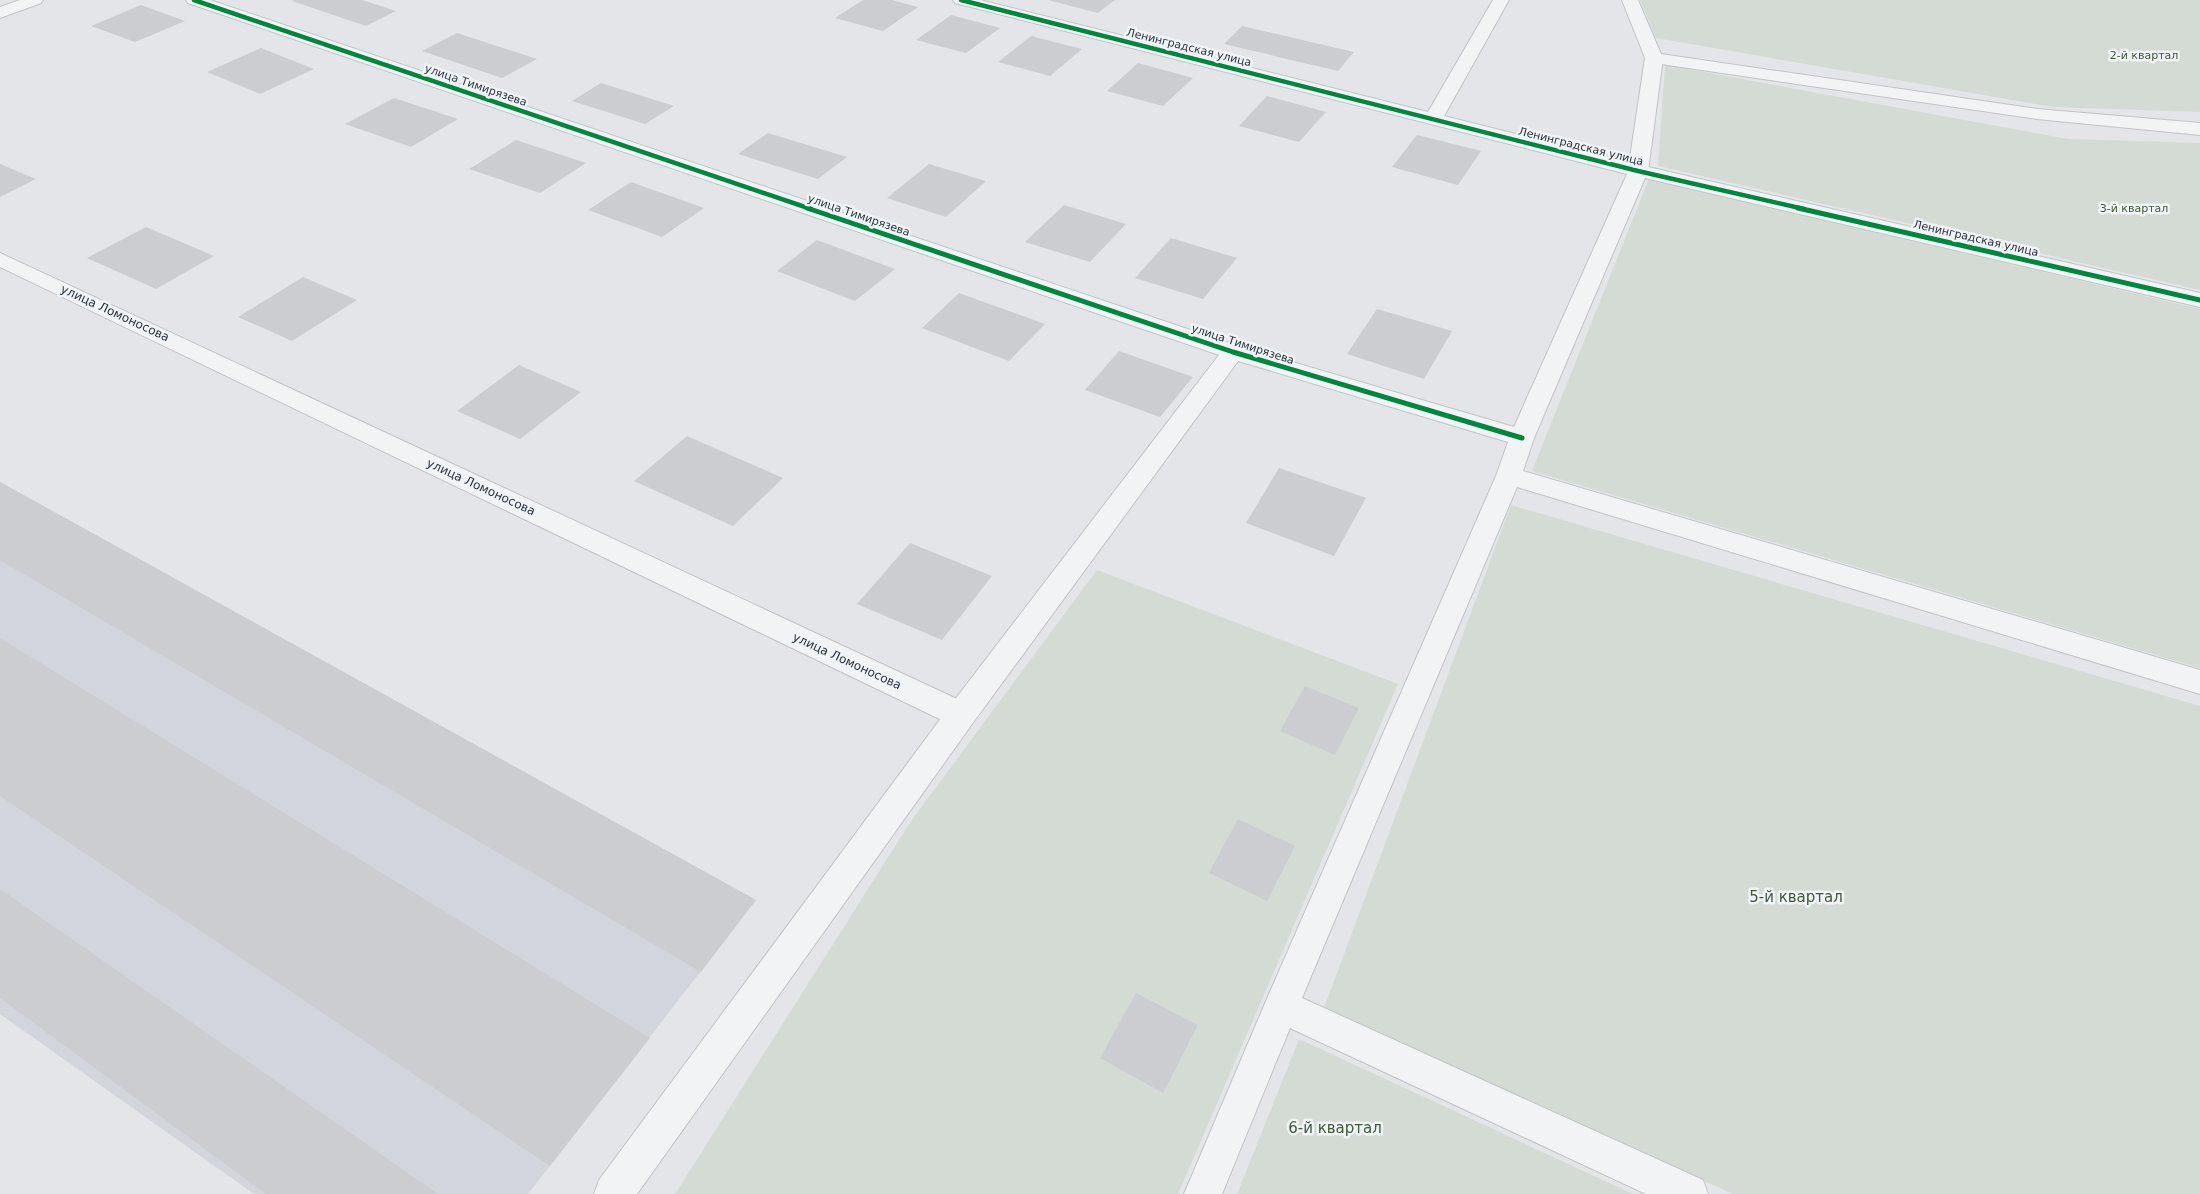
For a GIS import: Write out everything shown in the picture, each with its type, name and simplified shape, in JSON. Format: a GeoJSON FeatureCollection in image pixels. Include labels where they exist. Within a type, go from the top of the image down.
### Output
{"type":"FeatureCollection","features":[{"type":"Feature","properties":{"kind":"street"},"geometry":{"type":"LineString","coordinates":[[0,14],[35,0]]}},
{"type":"Feature","properties":{"kind":"street","name":"улица Тимирязева"},"geometry":{"type":"LineString","coordinates":[[194,0],[1233,352],[1522,438]]}},
{"type":"Feature","properties":{"kind":"street","name":"Ленинградская улица"},"geometry":{"type":"LineString","coordinates":[[961,0],[1638,171],[2200,300]]}},
{"type":"Feature","properties":{"kind":"street"},"geometry":{"type":"LineString","coordinates":[[1433,119],[1500,0]]}},
{"type":"Feature","properties":{"kind":"street"},"geometry":{"type":"LineString","coordinates":[[1203,1194],[1281,1006],[1509,476],[1522,438],[1638,171],[1654,58],[1630,0]]}},
{"type":"Feature","properties":{"kind":"street"},"geometry":{"type":"LineString","coordinates":[[1654,58],[2037,114],[2200,129]]}},
{"type":"Feature","properties":{"kind":"street","name":"улица Ломоносова"},"geometry":{"type":"LineString","coordinates":[[0,259],[962,715]]}},
{"type":"Feature","properties":{"kind":"street"},"geometry":{"type":"LineString","coordinates":[[613,1194],[962,715],[1233,352]]}},
{"type":"Feature","properties":{"kind":"street"},"geometry":{"type":"LineString","coordinates":[[1509,476],[2200,682]]}},
{"type":"Feature","properties":{"kind":"street"},"geometry":{"type":"LineString","coordinates":[[1281,1006],[1689,1194]]}},
{"type":"Feature","properties":{"kind":"shaded area"},"geometry":{"type":"Polygon","coordinates":[[[0,482],[756,900],[528,1194],[254,1194],[0,1014],[0,482]]]}},
{"type":"Feature","properties":{"kind":"green space","name":"2-й квартал"},"geometry":{"type":"Polygon","coordinates":[[[1640,0],[2200,0],[2200,112],[2052,107],[1656,38],[1640,0]]]}},
{"type":"Feature","properties":{"kind":"green space","name":"3-й квартал"},"geometry":{"type":"Polygon","coordinates":[[[1665,65],[2068,139],[2200,143],[2200,290],[1658,166],[1665,65]]]}},
{"type":"Feature","properties":{"kind":"green space"},"geometry":{"type":"Polygon","coordinates":[[[1649,179],[2200,309],[2200,668],[1532,471],[1649,179]]]}},
{"type":"Feature","properties":{"kind":"green space","name":"5-й квартал"},"geometry":{"type":"Polygon","coordinates":[[[1511,505],[2200,706],[2200,1194],[1733,1194],[1324,1008],[1511,505]]]}},
{"type":"Feature","properties":{"kind":"green space"},"geometry":{"type":"Polygon","coordinates":[[[1097,570],[1398,684],[1178,1194],[675,1194],[911,821],[1097,570]]]}},
{"type":"Feature","properties":{"kind":"green space","name":"6-й квартал"},"geometry":{"type":"Polygon","coordinates":[[[1299,1039],[1633,1194],[1237,1194],[1299,1039]]]}},
{"type":"Feature","properties":{"kind":"building"},"geometry":{"type":"Polygon","coordinates":[[[362,0],[396,11],[366,26],[292,1],[362,0]]]}},
{"type":"Feature","properties":{"kind":"building"},"geometry":{"type":"Polygon","coordinates":[[[863,0],[892,0],[918,7],[883,31],[835,18],[863,0]]]}},
{"type":"Feature","properties":{"kind":"building"},"geometry":{"type":"Polygon","coordinates":[[[1048,0],[1115,0],[1098,13],[1048,0]]]}},
{"type":"Feature","properties":{"kind":"building"},"geometry":{"type":"Polygon","coordinates":[[[141,5],[185,21],[135,42],[91,26],[141,5]]]}},
{"type":"Feature","properties":{"kind":"building"},"geometry":{"type":"Polygon","coordinates":[[[951,15],[1000,28],[966,53],[916,40],[951,15]]]}},
{"type":"Feature","properties":{"kind":"building"},"geometry":{"type":"Polygon","coordinates":[[[1242,26],[1354,52],[1338,71],[1224,44],[1242,26]]]}},
{"type":"Feature","properties":{"kind":"building"},"geometry":{"type":"Polygon","coordinates":[[[457,33],[537,59],[502,78],[422,51],[457,33]]]}},
{"type":"Feature","properties":{"kind":"building"},"geometry":{"type":"Polygon","coordinates":[[[1031,36],[1082,49],[1050,76],[998,62],[1031,36]]]}},
{"type":"Feature","properties":{"kind":"building"},"geometry":{"type":"Polygon","coordinates":[[[261,48],[314,69],[260,94],[207,72],[261,48]]]}},
{"type":"Feature","properties":{"kind":"building"},"geometry":{"type":"Polygon","coordinates":[[[1138,63],[1193,78],[1163,106],[1107,91],[1138,63]]]}},
{"type":"Feature","properties":{"kind":"building"},"geometry":{"type":"Polygon","coordinates":[[[601,83],[674,106],[645,124],[572,101],[601,83]]]}},
{"type":"Feature","properties":{"kind":"building"},"geometry":{"type":"Polygon","coordinates":[[[1267,96],[1326,112],[1299,142],[1239,126],[1267,96]]]}},
{"type":"Feature","properties":{"kind":"building"},"geometry":{"type":"Polygon","coordinates":[[[394,98],[458,119],[411,147],[345,124],[394,98]]]}},
{"type":"Feature","properties":{"kind":"building"},"geometry":{"type":"Polygon","coordinates":[[[768,133],[847,157],[818,179],[738,154],[768,133]]]}},
{"type":"Feature","properties":{"kind":"building"},"geometry":{"type":"Polygon","coordinates":[[[1417,135],[1481,151],[1458,185],[1392,167],[1417,135]]]}},
{"type":"Feature","properties":{"kind":"building"},"geometry":{"type":"Polygon","coordinates":[[[516,140],[586,163],[540,193],[469,169],[516,140]]]}},
{"type":"Feature","properties":{"kind":"building"},"geometry":{"type":"Polygon","coordinates":[[[0,164],[36,179],[0,197],[0,164]]]}},
{"type":"Feature","properties":{"kind":"building"},"geometry":{"type":"Polygon","coordinates":[[[929,164],[986,181],[946,217],[887,198],[929,164]]]}},
{"type":"Feature","properties":{"kind":"building"},"geometry":{"type":"Polygon","coordinates":[[[631,182],[704,208],[662,237],[588,210],[631,182]]]}},
{"type":"Feature","properties":{"kind":"building"},"geometry":{"type":"Polygon","coordinates":[[[1064,205],[1126,224],[1090,262],[1025,242],[1064,205]]]}},
{"type":"Feature","properties":{"kind":"building"},"geometry":{"type":"Polygon","coordinates":[[[146,227],[214,256],[156,289],[87,258],[146,227]]]}},
{"type":"Feature","properties":{"kind":"building"},"geometry":{"type":"Polygon","coordinates":[[[1171,238],[1237,258],[1203,299],[1135,278],[1171,238]]]}},
{"type":"Feature","properties":{"kind":"building"},"geometry":{"type":"Polygon","coordinates":[[[817,240],[895,269],[855,301],[777,271],[817,240]]]}},
{"type":"Feature","properties":{"kind":"building"},"geometry":{"type":"Polygon","coordinates":[[[303,277],[357,300],[292,341],[238,317],[303,277]]]}},
{"type":"Feature","properties":{"kind":"building"},"geometry":{"type":"Polygon","coordinates":[[[959,293],[1045,324],[1009,361],[922,328],[959,293]]]}},
{"type":"Feature","properties":{"kind":"building"},"geometry":{"type":"Polygon","coordinates":[[[1377,309],[1452,331],[1424,379],[1347,354],[1377,309]]]}},
{"type":"Feature","properties":{"kind":"building"},"geometry":{"type":"Polygon","coordinates":[[[1119,351],[1193,377],[1160,417],[1085,390],[1119,351]]]}},
{"type":"Feature","properties":{"kind":"building"},"geometry":{"type":"Polygon","coordinates":[[[519,365],[581,392],[520,439],[457,411],[519,365]]]}},
{"type":"Feature","properties":{"kind":"building"},"geometry":{"type":"Polygon","coordinates":[[[687,436],[783,478],[733,526],[634,481],[687,436]]]}},
{"type":"Feature","properties":{"kind":"building"},"geometry":{"type":"Polygon","coordinates":[[[1279,468],[1366,498],[1334,556],[1246,523],[1279,468]]]}},
{"type":"Feature","properties":{"kind":"building"},"geometry":{"type":"Polygon","coordinates":[[[0,482],[756,900],[701,972],[0,560],[0,482]]]}},
{"type":"Feature","properties":{"kind":"building"},"geometry":{"type":"Polygon","coordinates":[[[910,543],[992,576],[942,640],[857,604],[910,543]]]}},
{"type":"Feature","properties":{"kind":"building"},"geometry":{"type":"Polygon","coordinates":[[[0,638],[650,1038],[550,1166],[0,796],[0,638]]]}},
{"type":"Feature","properties":{"kind":"building"},"geometry":{"type":"Polygon","coordinates":[[[1305,686],[1359,708],[1335,755],[1280,731],[1305,686]]]}},
{"type":"Feature","properties":{"kind":"building"},"geometry":{"type":"Polygon","coordinates":[[[1238,819],[1295,846],[1267,901],[1209,873],[1238,819]]]}},
{"type":"Feature","properties":{"kind":"building"},"geometry":{"type":"Polygon","coordinates":[[[0,889],[438,1194],[266,1194],[0,998],[0,889]]]}},
{"type":"Feature","properties":{"kind":"building"},"geometry":{"type":"Polygon","coordinates":[[[1136,993],[1198,1025],[1163,1093],[1100,1058],[1136,993]]]}},
{"type":"Feature","properties":{"kind":"cycle path"},"geometry":{"type":"LineString","coordinates":[[194,0],[1233,352],[1522,438]]}},
{"type":"Feature","properties":{"kind":"cycle path"},"geometry":{"type":"LineString","coordinates":[[961,0],[1638,171],[2200,300]]}}]}
